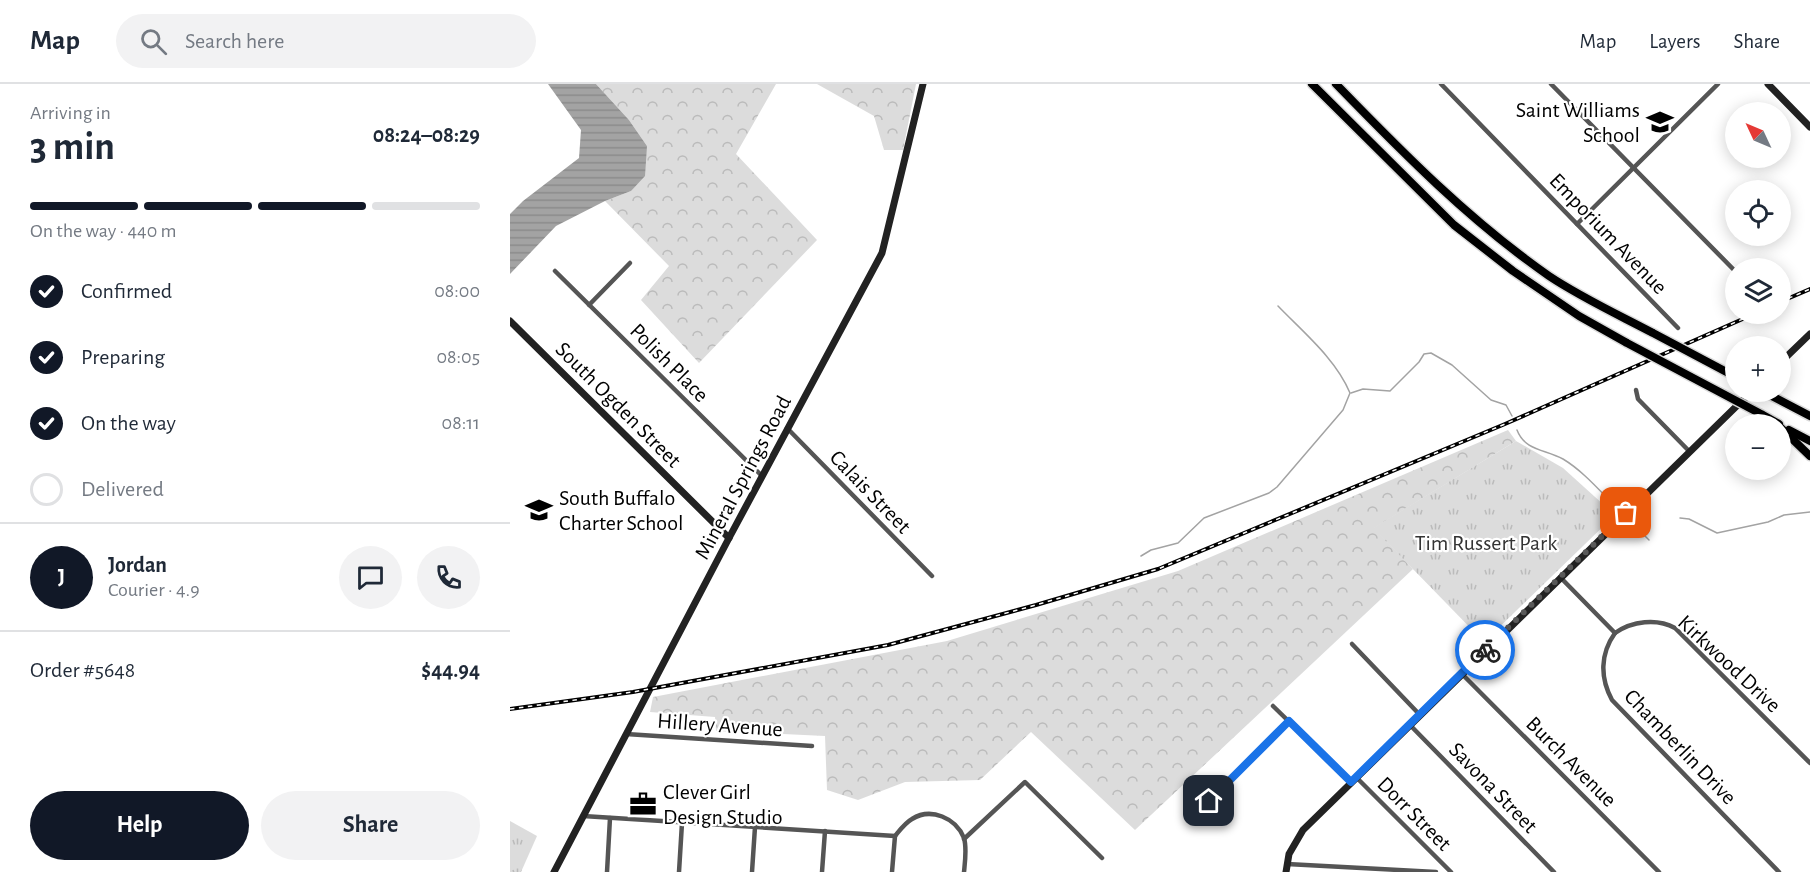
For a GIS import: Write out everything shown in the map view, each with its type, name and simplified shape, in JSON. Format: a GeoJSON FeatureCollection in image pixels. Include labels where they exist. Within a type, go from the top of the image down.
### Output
{"type":"FeatureCollection","features":[{"type":"Feature","properties":{"kind":"highway"},"geometry":{"type":"LineString","coordinates":[[1312,84],[1454,225],[1513,271],[1570,310],[1627,343],[1761,414]]}},
{"type":"Feature","properties":{"kind":"highway"},"geometry":{"type":"LineString","coordinates":[[1336,84],[1433,182],[1494,234],[1551,277],[1725,370]]}},
{"type":"Feature","properties":{"kind":"highway"},"geometry":{"type":"LineString","coordinates":[[1785,402],[1810,416]]}},
{"type":"Feature","properties":{"kind":"highway"},"geometry":{"type":"LineString","coordinates":[[1791,431],[1810,441]]}},
{"type":"Feature","properties":{"kind":"highway"},"geometry":{"type":"LineString","coordinates":[[1791,437],[1810,456]]}},
{"type":"Feature","properties":{"kind":"street","name":"Mineral Springs Road"},"geometry":{"type":"LineString","coordinates":[[554,872],[787,428],[882,253],[923,84]]}},
{"type":"Feature","properties":{"kind":"street","name":"Emporium Avenue"},"geometry":{"type":"LineString","coordinates":[[1441,84],[1678,328]]}},
{"type":"Feature","properties":{"kind":"street"},"geometry":{"type":"LineString","coordinates":[[1551,84],[1725,261]]}},
{"type":"Feature","properties":{"kind":"street"},"geometry":{"type":"LineString","coordinates":[[1577,224],[1718,84]]}},
{"type":"Feature","properties":{"kind":"street"},"geometry":{"type":"LineString","coordinates":[[1768,84],[1810,127]]}},
{"type":"Feature","properties":{"kind":"street"},"geometry":{"type":"LineString","coordinates":[[589,305],[630,263]]}},
{"type":"Feature","properties":{"kind":"street","name":"Polish Place"},"geometry":{"type":"LineString","coordinates":[[555,271],[762,476]]}},
{"type":"Feature","properties":{"kind":"street","name":"South Ogden Street"},"geometry":{"type":"LineString","coordinates":[[510,321],[729,538]]}},
{"type":"Feature","properties":{"kind":"street"},"geometry":{"type":"LineString","coordinates":[[1791,353],[1809,336]]}},
{"type":"Feature","properties":{"kind":"street"},"geometry":{"type":"LineString","coordinates":[[1636,390],[1638,399],[1689,451]]}},
{"type":"Feature","properties":{"kind":"street"},"geometry":{"type":"LineString","coordinates":[[1436,872],[1286,868],[1294,844],[1303,830],[1740,402]]}},
{"type":"Feature","properties":{"kind":"street","name":"Calais Street"},"geometry":{"type":"LineString","coordinates":[[787,428],[932,576]]}},
{"type":"Feature","properties":{"kind":"street"},"geometry":{"type":"LineString","coordinates":[[1560,577],[1615,633]]}},
{"type":"Feature","properties":{"kind":"street","name":"Kirkwood Drive"},"geometry":{"type":"LineString","coordinates":[[1615,633],[1643,622],[1662,622],[1675,628],[1810,764]]}},
{"type":"Feature","properties":{"kind":"street","name":"Chamberlin Drive"},"geometry":{"type":"LineString","coordinates":[[1615,633],[1605,656],[1603,675],[1612,700],[1779,872]]}},
{"type":"Feature","properties":{"kind":"street"},"geometry":{"type":"LineString","coordinates":[[1352,644],[1419,714]]}},
{"type":"Feature","properties":{"kind":"street","name":"Burch Avenue"},"geometry":{"type":"LineString","coordinates":[[1461,673],[1659,872]]}},
{"type":"Feature","properties":{"kind":"street","name":"Dorr Street"},"geometry":{"type":"LineString","coordinates":[[1273,706],[1451,872]]}},
{"type":"Feature","properties":{"kind":"street"},"geometry":{"type":"LineString","coordinates":[[1209,801],[1289,721]]}},
{"type":"Feature","properties":{"kind":"street","name":"Savona Street"},"geometry":{"type":"LineString","coordinates":[[1409,724],[1554,872]]}},
{"type":"Feature","properties":{"kind":"street","name":"Hillery Avenue"},"geometry":{"type":"LineString","coordinates":[[626,734],[812,746]]}},
{"type":"Feature","properties":{"kind":"street"},"geometry":{"type":"LineString","coordinates":[[964,839],[1025,782],[1102,858]]}},
{"type":"Feature","properties":{"kind":"street"},"geometry":{"type":"LineString","coordinates":[[892,872],[895,836],[913,819],[938,814],[956,825],[964,839],[964,872]]}},
{"type":"Feature","properties":{"kind":"street"},"geometry":{"type":"LineString","coordinates":[[583,816],[895,836]]}},
{"type":"Feature","properties":{"kind":"street"},"geometry":{"type":"LineString","coordinates":[[607,872],[610,818]]}},
{"type":"Feature","properties":{"kind":"street"},"geometry":{"type":"LineString","coordinates":[[679,872],[682,823]]}},
{"type":"Feature","properties":{"kind":"street"},"geometry":{"type":"LineString","coordinates":[[752,872],[755,827]]}},
{"type":"Feature","properties":{"kind":"street"},"geometry":{"type":"LineString","coordinates":[[822,872],[825,831]]}},
{"type":"Feature","properties":{"kind":"green space"},"geometry":{"type":"Polygon","coordinates":[[[596,84],[776,84],[736,154],[817,240],[699,363],[641,300],[669,266],[605,201],[631,191],[647,146],[629,120],[596,84]]]}},
{"type":"Feature","properties":{"kind":"green space"},"geometry":{"type":"Polygon","coordinates":[[[817,84],[916,84],[903,150],[884,150],[874,116],[817,84]]]}},
{"type":"Feature","properties":{"kind":"green space"},"geometry":{"type":"Polygon","coordinates":[[[1508,430],[1516,441],[1374,528],[1413,569],[1135,830],[1031,732],[980,780],[905,782],[858,800],[827,790],[825,736],[716,731],[715,717],[650,712],[653,697],[947,641],[1178,571],[1508,430]]]}},
{"type":"Feature","properties":{"kind":"green space","name":"Tim Russert Park"},"geometry":{"type":"Polygon","coordinates":[[[1516,441],[1563,468],[1615,515],[1484,642],[1373,528],[1516,441]]]}},
{"type":"Feature","properties":{"kind":"green space"},"geometry":{"type":"Polygon","coordinates":[[[510,821],[537,836],[521,872],[510,872],[510,821]]]}},
{"type":"Feature","properties":{"kind":"shaded area"},"geometry":{"type":"Polygon","coordinates":[[[548,84],[596,84],[629,120],[647,146],[645,176],[631,191],[605,201],[556,226],[510,274],[510,214],[523,201],[579,158],[581,130],[548,84]]]}},
{"type":"Feature","properties":{"kind":"waterway"},"geometry":{"type":"LineString","coordinates":[[1141,556],[1151,550],[1178,543],[1204,518],[1269,493],[1277,487],[1343,410],[1350,393],[1344,381],[1328,357],[1278,306]]}},
{"type":"Feature","properties":{"kind":"waterway"},"geometry":{"type":"LineString","coordinates":[[1351,393],[1363,389],[1390,391],[1424,354],[1431,353],[1452,365],[1491,400],[1506,405],[1512,416]]}},
{"type":"Feature","properties":{"kind":"waterway"},"geometry":{"type":"LineString","coordinates":[[1517,430],[1530,446],[1563,459],[1577,469],[1616,507]]}},
{"type":"Feature","properties":{"kind":"waterway"},"geometry":{"type":"LineString","coordinates":[[1680,518],[1689,519],[1717,533],[1768,522],[1784,515],[1810,512]]}},
{"type":"Feature","properties":{"kind":"waterway"},"geometry":{"type":"LineString","coordinates":[[1628,519],[1649,540]]}},
{"type":"Feature","properties":{"kind":"railway"},"geometry":{"type":"LineString","coordinates":[[1791,297],[1810,289]]}},
{"type":"Feature","properties":{"kind":"railway"},"geometry":{"type":"LineString","coordinates":[[510,709],[633,692],[888,645],[1158,569],[1505,424],[1731,324]]}},
{"type":"Feature","properties":{"kind":"way so far"},"geometry":{"type":"LineString","coordinates":[[1485,650],[1626,513]]}},
{"type":"Feature","properties":{"kind":"place","name":"Saint Williams School"},"geometry":{"type":"Point","coordinates":[1660,122]}},
{"type":"Feature","properties":{"kind":"place","name":"South Buffalo Charter School"},"geometry":{"type":"Point","coordinates":[539,510]}},
{"type":"Feature","properties":{"kind":"place","name":"Clever Girl Design Studio"},"geometry":{"type":"Point","coordinates":[643,804]}},
{"type":"Feature","properties":{"kind":"route"},"geometry":{"type":"LineString","coordinates":[[1209,801],[1289,721],[1351,782],[1485,650]]}}]}
